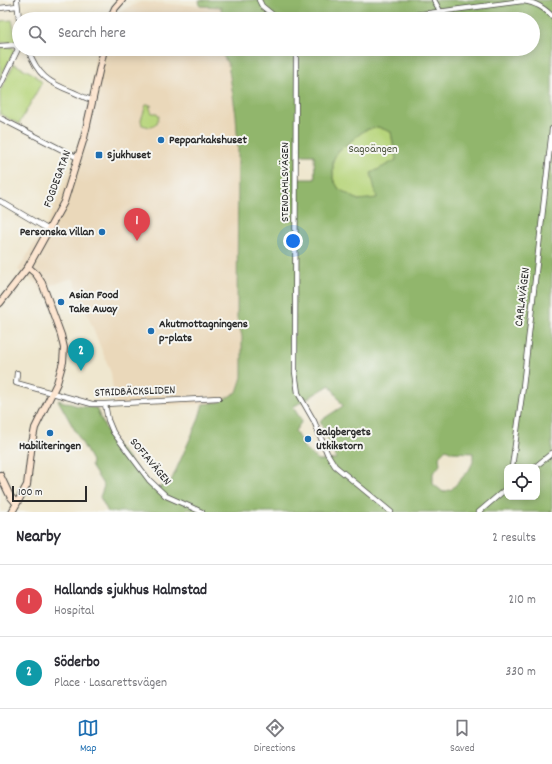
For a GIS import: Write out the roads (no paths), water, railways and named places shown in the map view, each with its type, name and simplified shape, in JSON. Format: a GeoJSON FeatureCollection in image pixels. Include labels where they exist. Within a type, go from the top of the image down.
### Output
{"type":"FeatureCollection","features":[{"type":"Feature","properties":{"kind":"street"},"geometry":{"type":"LineString","coordinates":[[17,0],[18,12]]}},
{"type":"Feature","properties":{"kind":"street"},"geometry":{"type":"LineString","coordinates":[[113,12],[122,0]]}},
{"type":"Feature","properties":{"kind":"street"},"geometry":{"type":"LineString","coordinates":[[259,0],[262,6],[269,12]]}},
{"type":"Feature","properties":{"kind":"street"},"geometry":{"type":"LineString","coordinates":[[434,0],[440,11]]}},
{"type":"Feature","properties":{"kind":"street"},"geometry":{"type":"LineString","coordinates":[[433,12],[523,1],[534,2],[543,7],[552,16]]}},
{"type":"Feature","properties":{"kind":"street"},"geometry":{"type":"LineString","coordinates":[[0,8],[17,6]]}},
{"type":"Feature","properties":{"kind":"street"},"geometry":{"type":"LineString","coordinates":[[0,46],[12,45]]}},
{"type":"Feature","properties":{"kind":"street"},"geometry":{"type":"LineString","coordinates":[[0,86],[15,56]]}},
{"type":"Feature","properties":{"kind":"street"},"geometry":{"type":"LineString","coordinates":[[30,56],[32,61],[44,77],[63,88],[93,100]]}},
{"type":"Feature","properties":{"kind":"street","name":"FOGDEGATAN"},"geometry":{"type":"LineString","coordinates":[[0,303],[28,267],[64,202],[78,158],[102,56]]}},
{"type":"Feature","properties":{"kind":"street","name":"STENDAHLSVÄGEN"},"geometry":{"type":"LineString","coordinates":[[296,56],[294,372],[298,393],[319,430],[327,453],[335,466],[391,512]]}},
{"type":"Feature","properties":{"kind":"street"},"geometry":{"type":"LineString","coordinates":[[0,118],[78,158]]}},
{"type":"Feature","properties":{"kind":"street","name":"CARLAVÄGEN"},"geometry":{"type":"LineString","coordinates":[[512,464],[523,387],[552,129]]}},
{"type":"Feature","properties":{"kind":"street"},"geometry":{"type":"LineString","coordinates":[[0,208],[2,202],[49,230]]}},
{"type":"Feature","properties":{"kind":"street"},"geometry":{"type":"LineString","coordinates":[[12,511],[27,486],[35,428],[53,393],[63,362],[63,341],[41,280],[28,267]]}},
{"type":"Feature","properties":{"kind":"street","name":"STRIDBÄCKSLIDEN"},"geometry":{"type":"LineString","coordinates":[[17,373],[16,383],[85,402],[105,404],[219,398]]}},
{"type":"Feature","properties":{"kind":"street","name":"SOFIAVÄGEN"},"geometry":{"type":"LineString","coordinates":[[105,404],[108,420],[113,432],[149,480],[166,496],[202,512]]}},
{"type":"Feature","properties":{"kind":"street"},"geometry":{"type":"LineString","coordinates":[[538,464],[552,452]]}},
{"type":"Feature","properties":{"kind":"street"},"geometry":{"type":"LineString","coordinates":[[0,475],[10,496],[16,503]]}},
{"type":"Feature","properties":{"kind":"street"},"geometry":{"type":"LineString","coordinates":[[479,512],[504,491]]}},
{"type":"Feature","properties":{"kind":"place","name":"Pepparkakshuset"},"geometry":{"type":"Point","coordinates":[161,140]}},
{"type":"Feature","properties":{"kind":"place","name":"Sjukhuset"},"geometry":{"type":"Point","coordinates":[99,155]}},
{"type":"Feature","properties":{"kind":"place","name":"Personska Villan"},"geometry":{"type":"Point","coordinates":[102,232]}},
{"type":"Feature","properties":{"kind":"place","name":"Hallands sjukhus Halmstad"},"geometry":{"type":"Point","coordinates":[137,241]}},
{"type":"Feature","properties":{"kind":"place","name":"Asian Food Take Away"},"geometry":{"type":"Point","coordinates":[61,302]}},
{"type":"Feature","properties":{"kind":"place","name":"Akutmottagningens p-plats"},"geometry":{"type":"Point","coordinates":[151,331]}},
{"type":"Feature","properties":{"kind":"place","name":"Söderbo"},"geometry":{"type":"Point","coordinates":[81,371]}},
{"type":"Feature","properties":{"kind":"place","name":"Habiliteringen"},"geometry":{"type":"Point","coordinates":[50,433]}},
{"type":"Feature","properties":{"kind":"place","name":"Galgbergets Utkikstorn"},"geometry":{"type":"Point","coordinates":[308,439]}},
{"type":"Feature","properties":{"kind":"park label","name":"Sagoängen"},"geometry":{"type":"Point","coordinates":[373,149]}}]}
